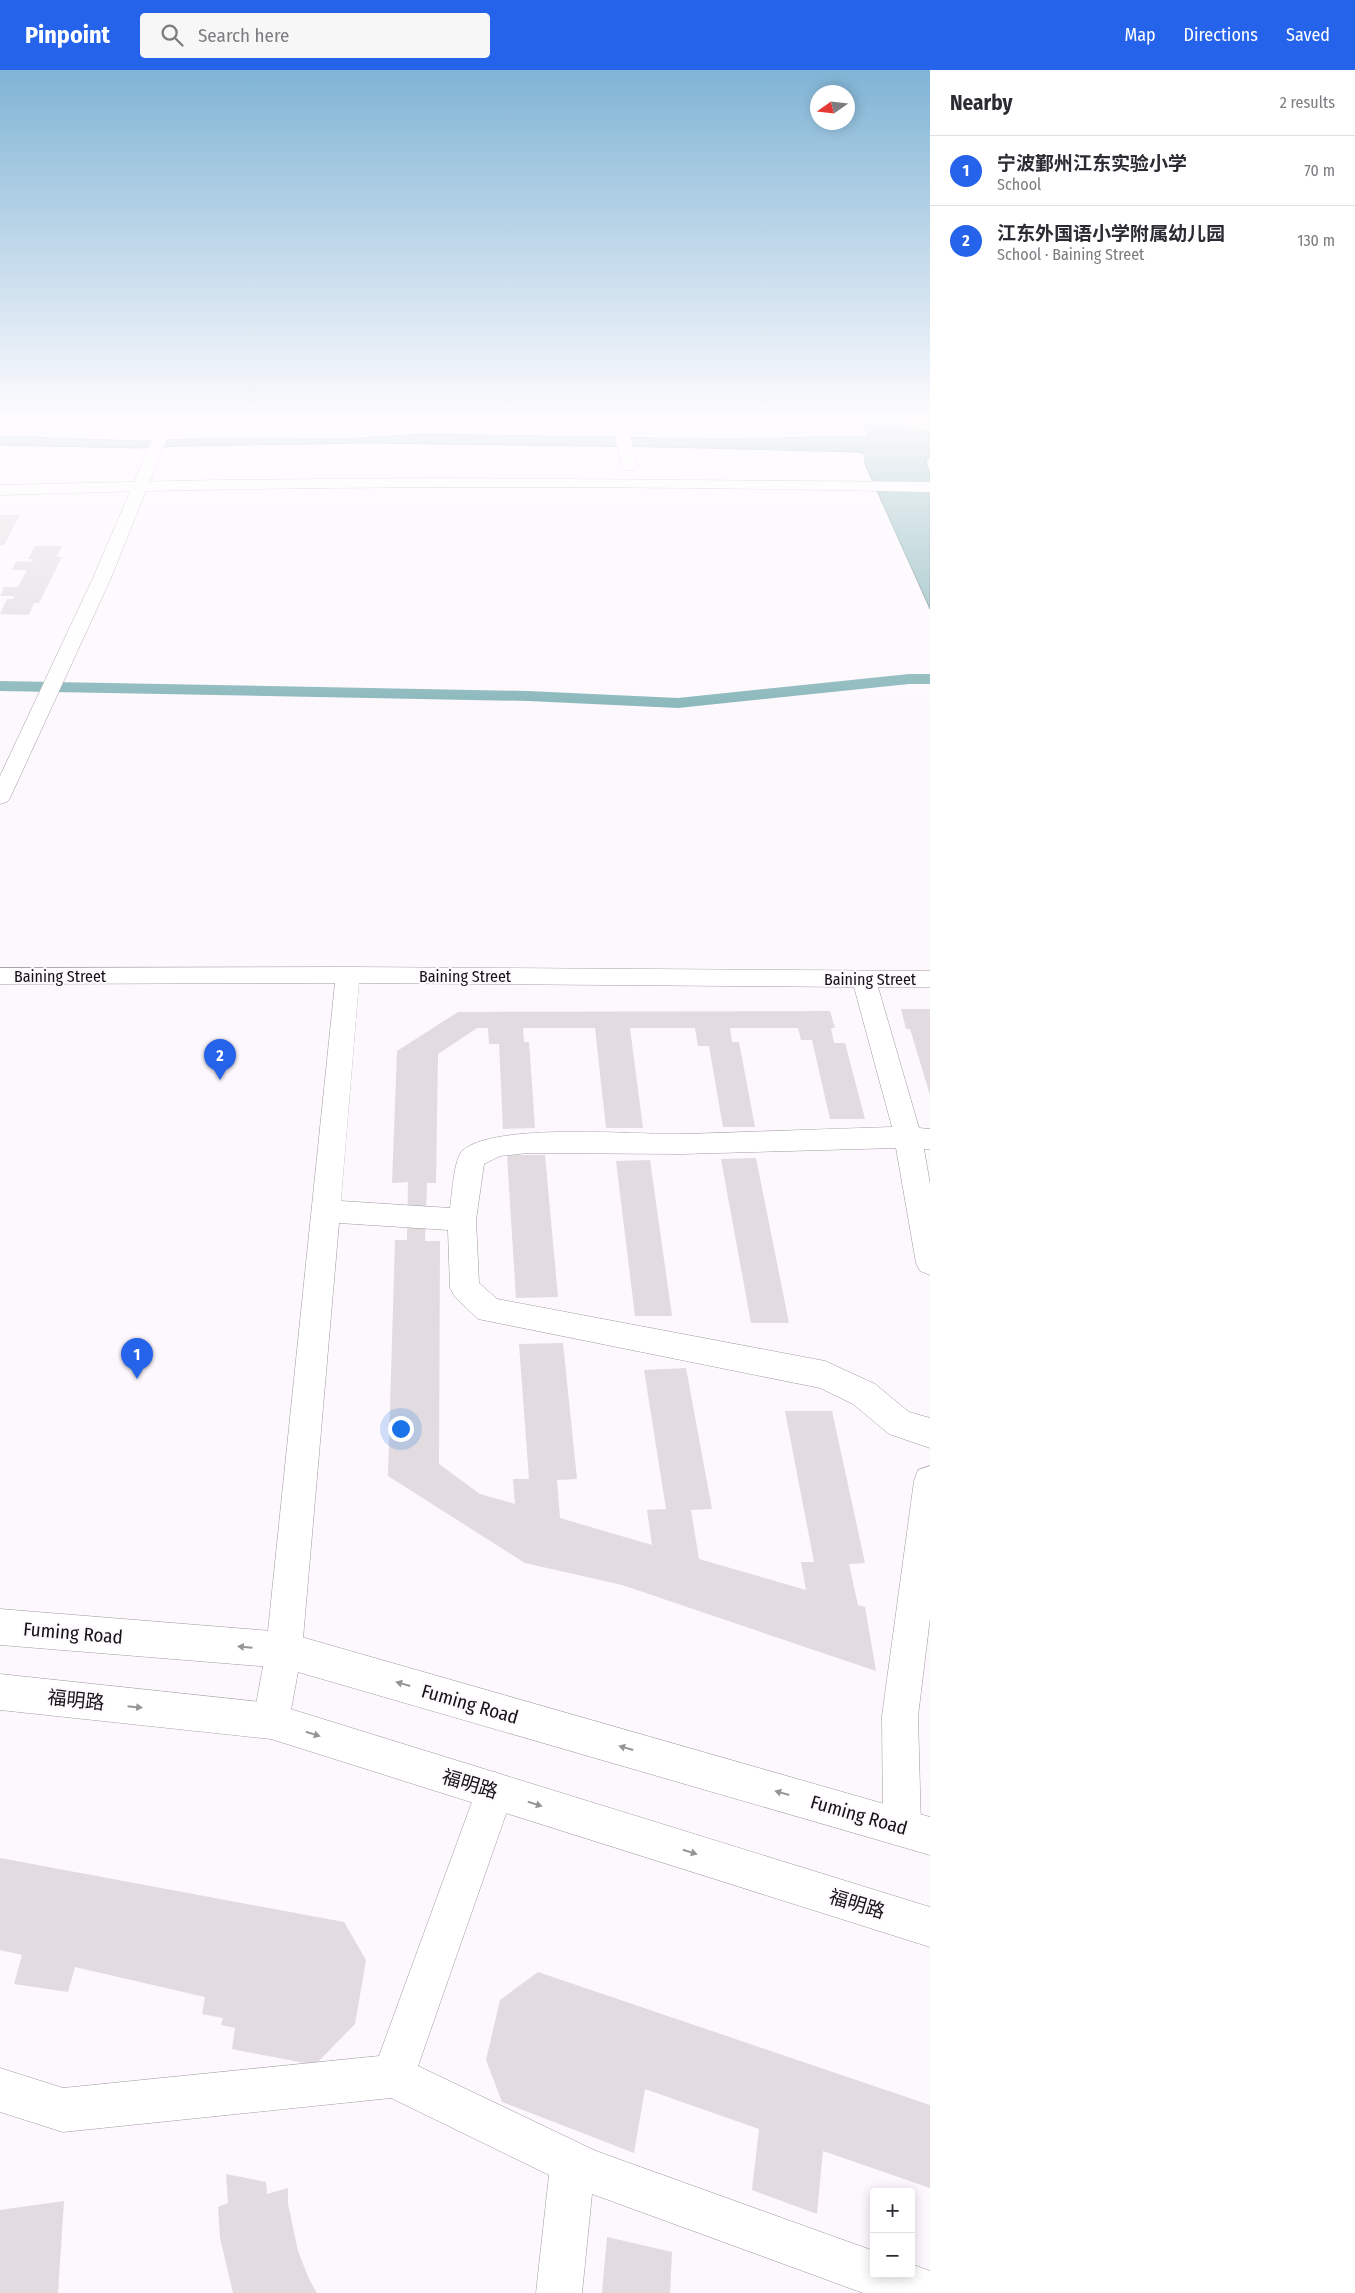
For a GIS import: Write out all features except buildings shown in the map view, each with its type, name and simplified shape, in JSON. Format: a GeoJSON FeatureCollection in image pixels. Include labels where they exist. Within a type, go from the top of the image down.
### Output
{"type":"FeatureCollection","features":[{"type":"Feature","properties":{"kind":"main road"},"geometry":{"type":"LineString","coordinates":[[0,798],[102,578],[126,519]]}},
{"type":"Feature","properties":{"kind":"main road"},"geometry":{"type":"LineString","coordinates":[[271,1721],[284,1650],[348,975]]}},
{"type":"Feature","properties":{"kind":"main road","name":"Baining Street"},"geometry":{"type":"LineString","coordinates":[[0,976],[348,975],[930,979]]}},
{"type":"Feature","properties":{"kind":"main road"},"geometry":{"type":"LineString","coordinates":[[864,978],[919,1138],[930,1263]]}},
{"type":"Feature","properties":{"kind":"main road"},"geometry":{"type":"LineString","coordinates":[[919,1138],[500,1146],[472,1158],[462,1220],[465,1288],[489,1310],[826,1375],[864,1394],[900,1424],[930,1434]]}},
{"type":"Feature","properties":{"kind":"main road"},"geometry":{"type":"LineString","coordinates":[[326,1211],[462,1220]]}},
{"type":"Feature","properties":{"kind":"main road"},"geometry":{"type":"LineString","coordinates":[[916,1832],[900,1716],[930,1481]]}},
{"type":"Feature","properties":{"kind":"main road","name":"Fuming Road"},"geometry":{"type":"LineString","coordinates":[[0,1627],[284,1650],[916,1832]]}},
{"type":"Feature","properties":{"kind":"main road","name":"福明路"},"geometry":{"type":"LineString","coordinates":[[0,1692],[271,1721],[930,1927]]}},
{"type":"Feature","properties":{"kind":"main road"},"geometry":{"type":"LineString","coordinates":[[393,2076],[495,1792]]}},
{"type":"Feature","properties":{"kind":"main road"},"geometry":{"type":"LineString","coordinates":[[0,2090],[63,2110],[393,2076],[573,2163],[870,2273]]}},
{"type":"Feature","properties":{"kind":"main road"},"geometry":{"type":"LineString","coordinates":[[559,2293],[573,2163]]}},
{"type":"Feature","properties":{"kind":"main road"},"geometry":{"type":"LineString","coordinates":[[885,2278],[927,2293]]}},
{"type":"Feature","properties":{"kind":"water"},"geometry":{"type":"Polygon","coordinates":[[[889,519],[930,519],[930,609],[889,519]]]}},
{"type":"Feature","properties":{"kind":"waterway"},"geometry":{"type":"LineString","coordinates":[[0,686],[528,696],[678,703],[909,679],[930,679]]}},
{"type":"Feature","properties":{"kind":"place","name":"江东外国语小学附属幼儿园"},"geometry":{"type":"Point","coordinates":[220,1080]}},
{"type":"Feature","properties":{"kind":"place","name":"宁波鄞州江东实验小学"},"geometry":{"type":"Point","coordinates":[137,1379]}}]}
